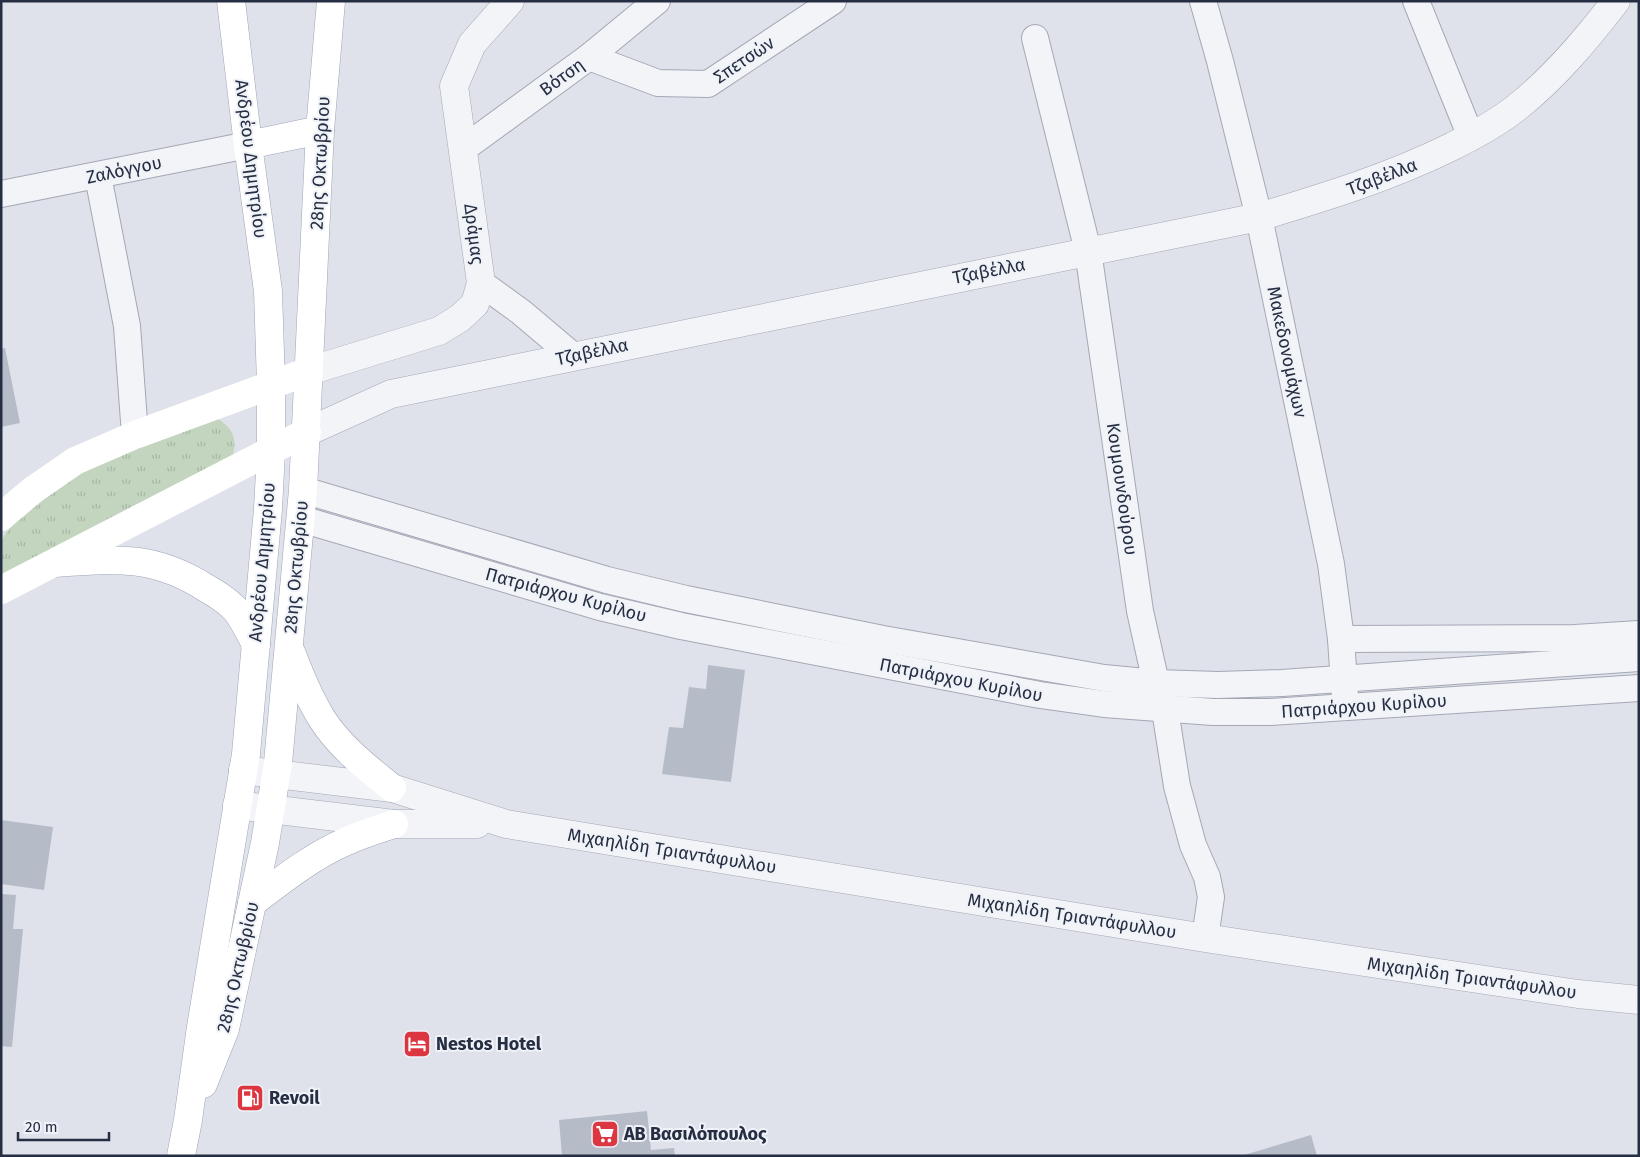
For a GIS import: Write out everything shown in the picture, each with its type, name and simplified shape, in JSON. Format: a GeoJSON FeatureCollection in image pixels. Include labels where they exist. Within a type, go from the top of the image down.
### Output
{"type":"FeatureCollection","features":[{"type":"Feature","properties":{"kind":"main road","name":"Ανδρέου Δημητρίου"},"geometry":{"type":"LineString","coordinates":[[188,1120],[243,770],[268,509],[271,452],[268,291],[231,1]]}},
{"type":"Feature","properties":{"kind":"main road","name":"28ης Οκτωβρίου"},"geometry":{"type":"LineString","coordinates":[[188,1120],[225,1029],[271,809],[276,775],[301,519],[307,432],[320,130],[331,1]]}},
{"type":"Feature","properties":{"kind":"main road"},"geometry":{"type":"LineString","coordinates":[[248,145],[320,130]]}},
{"type":"Feature","properties":{"kind":"main road"},"geometry":{"type":"LineString","coordinates":[[1,516],[75,461],[135,434],[309,371]]}},
{"type":"Feature","properties":{"kind":"main road"},"geometry":{"type":"LineString","coordinates":[[1,590],[307,432]]}},
{"type":"Feature","properties":{"kind":"main road"},"geometry":{"type":"LineString","coordinates":[[54,563],[132,560],[160,566],[186,575],[234,608],[256,644]]}},
{"type":"Feature","properties":{"kind":"main road"},"geometry":{"type":"LineString","coordinates":[[289,648],[313,703],[324,721],[352,755],[392,788]]}},
{"type":"Feature","properties":{"kind":"main road"},"geometry":{"type":"LineString","coordinates":[[252,903],[292,873],[319,856],[347,841],[394,824]]}},
{"type":"Feature","properties":{"kind":"main road"},"geometry":{"type":"LineString","coordinates":[[181,1156],[188,1120]]}},
{"type":"Feature","properties":{"kind":"street","name":"Δράμας"},"geometry":{"type":"LineString","coordinates":[[309,371],[439,331],[460,318],[475,304],[481,283],[454,86],[472,44],[510,1]]}},
{"type":"Feature","properties":{"kind":"street","name":"Βότση"},"geometry":{"type":"LineString","coordinates":[[463,149],[589,57],[657,1]]}},
{"type":"Feature","properties":{"kind":"street","name":"Σπετσών"},"geometry":{"type":"LineString","coordinates":[[589,57],[658,83],[708,84],[833,1]]}},
{"type":"Feature","properties":{"kind":"street","name":"Μακεδονομάχων"},"geometry":{"type":"LineString","coordinates":[[1203,1],[1259,217],[1332,564],[1341,639],[1345,706]]}},
{"type":"Feature","properties":{"kind":"street"},"geometry":{"type":"LineString","coordinates":[[1416,1],[1471,137]]}},
{"type":"Feature","properties":{"kind":"street","name":"Τζαβέλλα"},"geometry":{"type":"LineString","coordinates":[[307,432],[391,394],[1259,217],[1345,192],[1393,174],[1471,137],[1514,109],[1552,77],[1588,39],[1616,1]]}},
{"type":"Feature","properties":{"kind":"street","name":"Κουμουνδούρου"},"geometry":{"type":"LineString","coordinates":[[1035,38],[1088,251],[1140,611],[1156,683],[1165,710],[1177,786],[1193,845],[1207,877],[1212,897],[1205,938]]}},
{"type":"Feature","properties":{"kind":"street","name":"Ζαλόγγου"},"geometry":{"type":"LineString","coordinates":[[1,194],[248,145]]}},
{"type":"Feature","properties":{"kind":"street"},"geometry":{"type":"LineString","coordinates":[[98,176],[127,326],[135,434]]}},
{"type":"Feature","properties":{"kind":"street"},"geometry":{"type":"LineString","coordinates":[[481,283],[521,312],[573,356]]}},
{"type":"Feature","properties":{"kind":"street","name":"Πατριάρχου Κυρίλου"},"geometry":{"type":"LineString","coordinates":[[303,490],[608,580],[686,599],[883,639],[1104,678],[1156,683],[1218,685],[1344,680],[1639,658]]}},
{"type":"Feature","properties":{"kind":"street","name":"Πατριάρχου Κυρίλου"},"geometry":{"type":"LineString","coordinates":[[301,519],[600,607],[681,626],[1040,695],[1104,704],[1165,710],[1270,712],[1639,688]]}},
{"type":"Feature","properties":{"kind":"street"},"geometry":{"type":"LineString","coordinates":[[600,607],[608,580]]}},
{"type":"Feature","properties":{"kind":"street"},"geometry":{"type":"LineString","coordinates":[[1341,639],[1575,638],[1639,634]]}},
{"type":"Feature","properties":{"kind":"street"},"geometry":{"type":"LineString","coordinates":[[879,664],[883,639]]}},
{"type":"Feature","properties":{"kind":"street","name":"Μιχαηλίδη Τριαντάφυλλου"},"geometry":{"type":"LineString","coordinates":[[243,770],[392,788],[506,824],[1205,938],[1578,994],[1639,1000]]}},
{"type":"Feature","properties":{"kind":"street","name":"Μιχαηλίδη Τριαντάφυλλου"},"geometry":{"type":"LineString","coordinates":[[237,805],[394,824],[506,824]]}},
{"type":"Feature","properties":{"kind":"green space"},"geometry":{"type":"Polygon","coordinates":[[[218,419],[231,430],[233,435],[234,451],[232,457],[1,577],[1,540],[30,507],[98,458],[218,419]]]}},
{"type":"Feature","properties":{"kind":"building"},"geometry":{"type":"Polygon","coordinates":[[[5,348],[20,423],[1,427],[1,349],[5,348]]]}},
{"type":"Feature","properties":{"kind":"building"},"geometry":{"type":"Polygon","coordinates":[[[708,665],[745,670],[731,782],[662,774],[669,727],[683,728],[689,687],[706,689],[708,665]]]}},
{"type":"Feature","properties":{"kind":"building"},"geometry":{"type":"Polygon","coordinates":[[[1,820],[53,827],[44,890],[1,884],[1,820]]]}},
{"type":"Feature","properties":{"kind":"building"},"geometry":{"type":"Polygon","coordinates":[[[1,894],[16,895],[13,929],[23,929],[12,1047],[1,1046],[1,894]]]}},
{"type":"Feature","properties":{"kind":"building","name":"ΑΒ Βασιλόπουλος"},"geometry":{"type":"Polygon","coordinates":[[[647,1111],[651,1150],[674,1148],[675,1156],[562,1156],[559,1120],[647,1111]]]}},
{"type":"Feature","properties":{"kind":"building"},"geometry":{"type":"Polygon","coordinates":[[[1311,1135],[1317,1156],[1244,1156],[1244,1155],[1311,1135]]]}},
{"type":"Feature","properties":{"kind":"place","name":"Nestos Hotel"},"geometry":{"type":"Point","coordinates":[417,1044]}},
{"type":"Feature","properties":{"kind":"place","name":"Revoil"},"geometry":{"type":"Point","coordinates":[250,1098]}},
{"type":"Feature","properties":{"kind":"place","name":"ΑΒ Βασιλόπουλος"},"geometry":{"type":"Point","coordinates":[605,1134]}}]}
